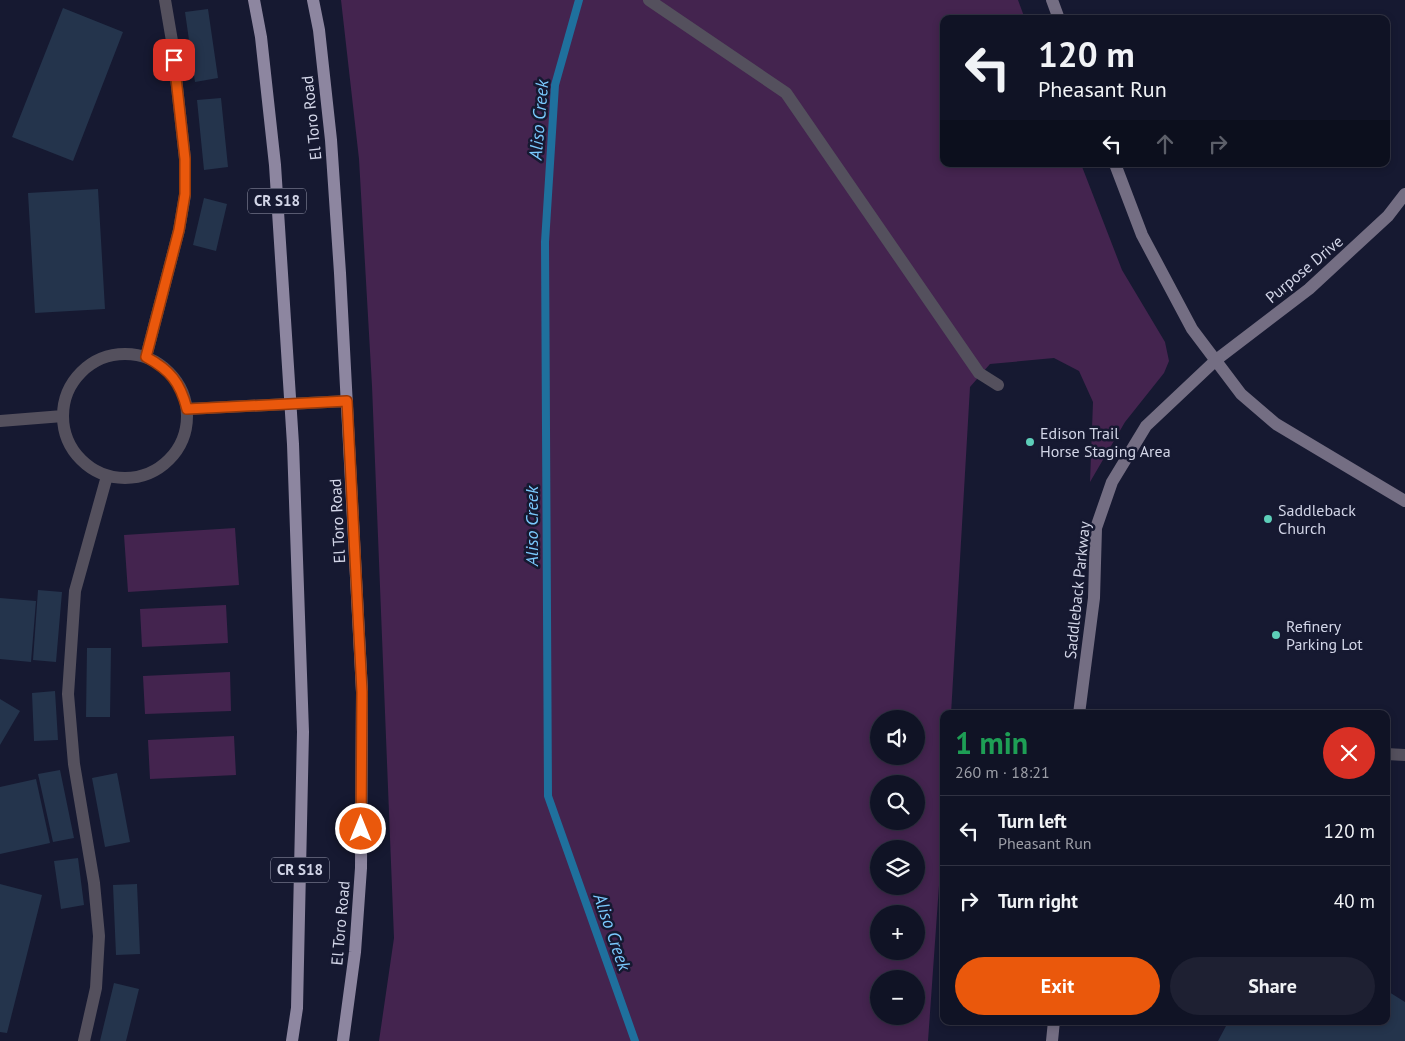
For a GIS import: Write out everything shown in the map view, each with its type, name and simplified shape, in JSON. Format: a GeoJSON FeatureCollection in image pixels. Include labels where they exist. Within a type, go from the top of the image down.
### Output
{"type":"FeatureCollection","features":[{"type":"Feature","properties":{"kind":"main road","name":"CR S18"},"geometry":{"type":"LineString","coordinates":[[254,0],[261,37],[275,164],[290,404],[298,579],[303,732],[297,1008],[292,1041]]}},
{"type":"Feature","properties":{"kind":"main road","name":"El Toro Road"},"geometry":{"type":"LineString","coordinates":[[313,0],[319,30],[331,140],[362,692],[361,868],[355,952],[342,1041]]}},
{"type":"Feature","properties":{"kind":"street"},"geometry":{"type":"LineString","coordinates":[[146,357],[179,230],[185,194],[185,159],[166,0]]}},
{"type":"Feature","properties":{"kind":"street"},"geometry":{"type":"LineString","coordinates":[[649,0],[786,93],[979,373],[998,385]]}},
{"type":"Feature","properties":{"kind":"street"},"geometry":{"type":"LineString","coordinates":[[1052,0],[1058,15]]}},
{"type":"Feature","properties":{"kind":"street"},"geometry":{"type":"LineString","coordinates":[[1116,167],[1142,235],[1192,329],[1241,394],[1276,424],[1405,501]]}},
{"type":"Feature","properties":{"kind":"street","name":"Purpose Drive"},"geometry":{"type":"LineString","coordinates":[[1216,360],[1309,289],[1388,216],[1405,194]]}},
{"type":"Feature","properties":{"kind":"street"},"geometry":{"type":"LineString","coordinates":[[126,354],[146,357],[161,365],[173,377],[182,392],[187,409],[186,429],[178,448],[165,464],[148,474],[128,479],[107,476],[89,468],[75,454],[66,436],[63,416],[66,396],[75,379],[89,365],[107,356],[126,354]]}},
{"type":"Feature","properties":{"kind":"street","name":"Saddleback Parkway"},"geometry":{"type":"LineString","coordinates":[[1080,710],[1094,598],[1096,528],[1112,482],[1146,426],[1216,360]]}},
{"type":"Feature","properties":{"kind":"street"},"geometry":{"type":"LineString","coordinates":[[187,409],[347,401]]}},
{"type":"Feature","properties":{"kind":"street"},"geometry":{"type":"LineString","coordinates":[[0,421],[63,416]]}},
{"type":"Feature","properties":{"kind":"street"},"geometry":{"type":"LineString","coordinates":[[84,1041],[96,988],[99,936],[94,883],[74,764],[68,694],[75,591],[107,476]]}},
{"type":"Feature","properties":{"kind":"street"},"geometry":{"type":"LineString","coordinates":[[1390,754],[1405,755]]}},
{"type":"Feature","properties":{"kind":"street"},"geometry":{"type":"LineString","coordinates":[[1052,1041],[1054,1025]]}},
{"type":"Feature","properties":{"kind":"shaded area"},"geometry":{"type":"Polygon","coordinates":[[[341,0],[1018,0],[1024,15],[940,15],[940,167],[1082,167],[1122,270],[1165,342],[1169,361],[1164,373],[1125,422],[1090,482],[1093,402],[1079,371],[1054,358],[990,364],[970,387],[951,710],[940,710],[940,872],[928,1041],[379,1041],[394,938],[372,386],[359,159],[341,0]]]}},
{"type":"Feature","properties":{"kind":"shaded area"},"geometry":{"type":"Polygon","coordinates":[[[235,528],[239,585],[128,592],[124,535],[235,528]]]}},
{"type":"Feature","properties":{"kind":"shaded area"},"geometry":{"type":"Polygon","coordinates":[[[226,605],[228,643],[142,647],[140,609],[226,605]]]}},
{"type":"Feature","properties":{"kind":"shaded area"},"geometry":{"type":"Polygon","coordinates":[[[230,672],[231,711],[145,714],[143,676],[230,672]]]}},
{"type":"Feature","properties":{"kind":"shaded area"},"geometry":{"type":"Polygon","coordinates":[[[234,736],[236,775],[150,779],[148,740],[234,736]]]}},
{"type":"Feature","properties":{"kind":"building"},"geometry":{"type":"Polygon","coordinates":[[[63,8],[123,32],[73,161],[12,137],[63,8]]]}},
{"type":"Feature","properties":{"kind":"building"},"geometry":{"type":"Polygon","coordinates":[[[208,9],[218,78],[195,82],[185,12],[208,9]]]}},
{"type":"Feature","properties":{"kind":"building"},"geometry":{"type":"Polygon","coordinates":[[[221,98],[228,167],[204,170],[197,100],[221,98]]]}},
{"type":"Feature","properties":{"kind":"building"},"geometry":{"type":"Polygon","coordinates":[[[98,189],[105,309],[35,313],[28,193],[98,189]]]}},
{"type":"Feature","properties":{"kind":"building"},"geometry":{"type":"Polygon","coordinates":[[[204,198],[227,204],[216,251],[193,245],[204,198]]]}},
{"type":"Feature","properties":{"kind":"building"},"geometry":{"type":"Polygon","coordinates":[[[38,590],[62,592],[56,662],[33,660],[38,590]]]}},
{"type":"Feature","properties":{"kind":"building"},"geometry":{"type":"Polygon","coordinates":[[[0,598],[36,601],[31,662],[0,659],[0,598]]]}},
{"type":"Feature","properties":{"kind":"building"},"geometry":{"type":"Polygon","coordinates":[[[87,648],[111,648],[110,717],[86,717],[87,648]]]}},
{"type":"Feature","properties":{"kind":"building"},"geometry":{"type":"Polygon","coordinates":[[[55,691],[58,740],[34,741],[32,693],[55,691]]]}},
{"type":"Feature","properties":{"kind":"building"},"geometry":{"type":"Polygon","coordinates":[[[0,699],[20,711],[0,745],[0,699]]]}},
{"type":"Feature","properties":{"kind":"building"},"geometry":{"type":"Polygon","coordinates":[[[60,770],[74,838],[53,842],[38,774],[60,770]]]}},
{"type":"Feature","properties":{"kind":"building"},"geometry":{"type":"Polygon","coordinates":[[[117,773],[130,842],[105,847],[92,778],[117,773]]]}},
{"type":"Feature","properties":{"kind":"building"},"geometry":{"type":"Polygon","coordinates":[[[36,779],[50,843],[0,854],[0,787],[36,779]]]}},
{"type":"Feature","properties":{"kind":"building"},"geometry":{"type":"Polygon","coordinates":[[[78,858],[84,905],[61,909],[54,861],[78,858]]]}},
{"type":"Feature","properties":{"kind":"building"},"geometry":{"type":"Polygon","coordinates":[[[0,884],[42,895],[7,1033],[0,1032],[0,884]]]}},
{"type":"Feature","properties":{"kind":"building"},"geometry":{"type":"Polygon","coordinates":[[[137,884],[140,954],[116,955],[113,885],[137,884]]]}},
{"type":"Feature","properties":{"kind":"building"},"geometry":{"type":"Polygon","coordinates":[[[114,983],[139,989],[126,1041],[100,1041],[114,983]]]}},
{"type":"Feature","properties":{"kind":"building"},"geometry":{"type":"Polygon","coordinates":[[[1390,993],[1405,1002],[1405,1041],[1218,1041],[1226,1026],[1224,1025],[1390,1025],[1390,993]]]}},
{"type":"Feature","properties":{"kind":"waterway","name":"Aliso Creek"},"geometry":{"type":"LineString","coordinates":[[579,0],[555,85],[545,242],[548,796],[635,1041]]}},
{"type":"Feature","properties":{"kind":"place","name":"Edison Trail Horse Staging Area"},"geometry":{"type":"Point","coordinates":[1030,442]}},
{"type":"Feature","properties":{"kind":"place","name":"Saddleback Church"},"geometry":{"type":"Point","coordinates":[1268,519]}},
{"type":"Feature","properties":{"kind":"place","name":"Refinery Parking Lot"},"geometry":{"type":"Point","coordinates":[1276,635]}},
{"type":"Feature","properties":{"kind":"route"},"geometry":{"type":"LineString","coordinates":[[174,60],[185,159],[185,194],[179,230],[146,357],[161,365],[173,377],[182,392],[187,409],[347,401],[362,692],[361,829]]}}]}
